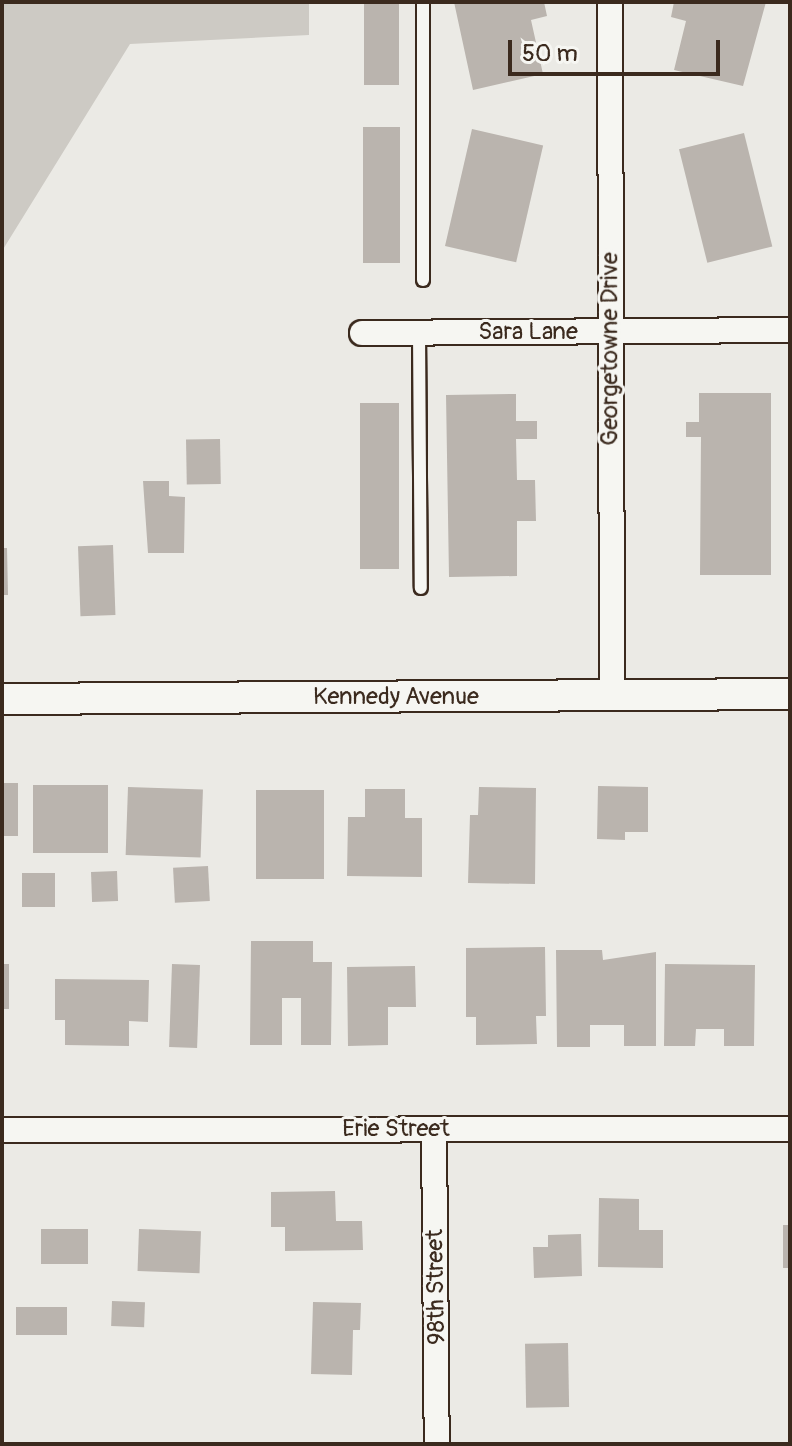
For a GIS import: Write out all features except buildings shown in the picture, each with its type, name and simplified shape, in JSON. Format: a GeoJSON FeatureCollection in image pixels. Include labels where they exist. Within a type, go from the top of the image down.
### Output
{"type":"FeatureCollection","features":[{"type":"Feature","properties":{"kind":"street","name":"Georgetowne Drive"},"geometry":{"type":"LineString","coordinates":[[610,2],[612,695]]}},
{"type":"Feature","properties":{"kind":"street","name":"Sara Lane"},"geometry":{"type":"LineString","coordinates":[[362,333],[790,330]]}},
{"type":"Feature","properties":{"kind":"street","name":"Kennedy Avenue"},"geometry":{"type":"LineString","coordinates":[[2,699],[790,694]]}},
{"type":"Feature","properties":{"kind":"street","name":"98th Street"},"geometry":{"type":"LineString","coordinates":[[434,1129],[437,1444]]}},
{"type":"Feature","properties":{"kind":"street","name":"Erie Street"},"geometry":{"type":"LineString","coordinates":[[2,1130],[790,1129]]}},
{"type":"Feature","properties":{"kind":"lane"},"geometry":{"type":"LineString","coordinates":[[423,2],[423,280]]}},
{"type":"Feature","properties":{"kind":"lane"},"geometry":{"type":"LineString","coordinates":[[419,332],[421,588]]}},
{"type":"Feature","properties":{"kind":"shaded area"},"geometry":{"type":"Polygon","coordinates":[[[2,2],[309,2],[309,35],[130,44],[2,251],[2,2]]]}}]}
